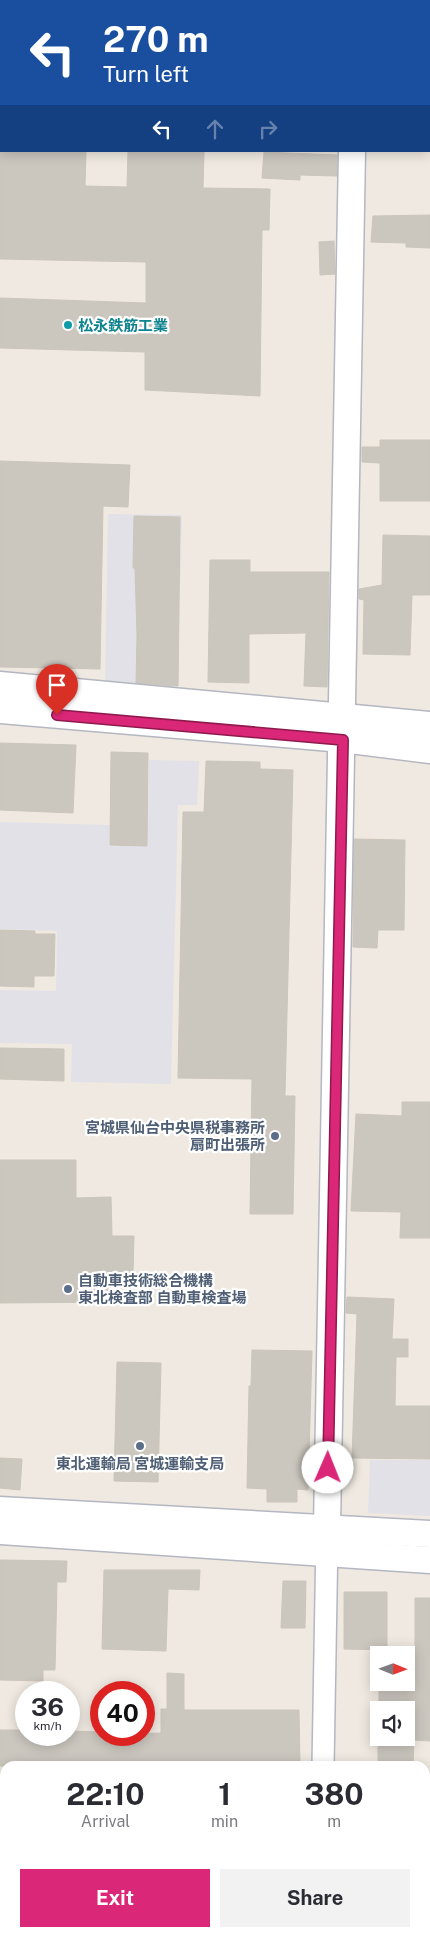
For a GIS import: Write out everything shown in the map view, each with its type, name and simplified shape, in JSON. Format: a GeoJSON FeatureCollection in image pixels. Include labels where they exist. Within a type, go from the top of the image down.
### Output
{"type":"FeatureCollection","features":[{"type":"Feature","properties":{"kind":"street"},"geometry":{"type":"LineString","coordinates":[[323,1761],[352,152]]}},
{"type":"Feature","properties":{"kind":"street"},"geometry":{"type":"LineString","coordinates":[[0,685],[343,727],[430,750]]}},
{"type":"Feature","properties":{"kind":"street"},"geometry":{"type":"LineString","coordinates":[[0,710],[343,727],[430,725]]}},
{"type":"Feature","properties":{"kind":"street"},"geometry":{"type":"LineString","coordinates":[[0,1510],[430,1534]]}},
{"type":"Feature","properties":{"kind":"street"},"geometry":{"type":"LineString","coordinates":[[0,1531],[430,1560]]}},
{"type":"Feature","properties":{"kind":"shaded area"},"geometry":{"type":"Polygon","coordinates":[[[108,514],[182,515],[178,686],[105,685],[108,514]]]}},
{"type":"Feature","properties":{"kind":"shaded area"},"geometry":{"type":"Polygon","coordinates":[[[149,760],[199,761],[197,805],[178,805],[171,1084],[71,1082],[72,1044],[0,1043],[0,990],[56,991],[57,931],[0,929],[0,822],[110,825],[109,845],[147,846],[149,760]]]}},
{"type":"Feature","properties":{"kind":"shaded area"},"geometry":{"type":"Polygon","coordinates":[[[370,1460],[430,1460],[430,1516],[368,1513],[370,1460]]]}},
{"type":"Feature","properties":{"kind":"building"},"geometry":{"type":"Polygon","coordinates":[[[0,152],[86,152],[85,186],[127,187],[128,152],[204,152],[203,188],[270,189],[269,230],[262,230],[260,396],[145,390],[145,352],[0,348],[0,298],[146,303],[146,262],[0,259],[0,152]]]}},
{"type":"Feature","properties":{"kind":"building"},"geometry":{"type":"Polygon","coordinates":[[[264,152],[337,155],[337,176],[300,175],[300,180],[262,178],[264,152]]]}},
{"type":"Feature","properties":{"kind":"building"},"geometry":{"type":"Polygon","coordinates":[[[430,215],[430,248],[406,247],[406,243],[371,242],[373,216],[430,215]]]}},
{"type":"Feature","properties":{"kind":"building"},"geometry":{"type":"Polygon","coordinates":[[[334,241],[335,274],[320,275],[319,242],[334,241]]]}},
{"type":"Feature","properties":{"kind":"building"},"geometry":{"type":"Polygon","coordinates":[[[380,440],[430,440],[430,501],[380,501],[380,463],[362,462],[362,447],[380,447],[380,440]]]}},
{"type":"Feature","properties":{"kind":"building"},"geometry":{"type":"Polygon","coordinates":[[[0,461],[130,465],[128,507],[103,506],[100,669],[0,667],[0,461]]]}},
{"type":"Feature","properties":{"kind":"building"},"geometry":{"type":"Polygon","coordinates":[[[134,516],[180,517],[178,686],[136,683],[137,635],[135,568],[133,568],[134,516]]]}},
{"type":"Feature","properties":{"kind":"building"},"geometry":{"type":"Polygon","coordinates":[[[383,535],[430,536],[430,595],[412,595],[410,655],[363,654],[364,600],[359,599],[359,589],[382,585],[383,535]]]}},
{"type":"Feature","properties":{"kind":"building"},"geometry":{"type":"Polygon","coordinates":[[[210,560],[250,560],[250,572],[329,572],[327,687],[304,686],[306,633],[249,634],[249,683],[208,682],[210,560]]]}},
{"type":"Feature","properties":{"kind":"building"},"geometry":{"type":"Polygon","coordinates":[[[0,743],[76,745],[73,813],[0,810],[0,743]]]}},
{"type":"Feature","properties":{"kind":"building"},"geometry":{"type":"Polygon","coordinates":[[[111,752],[148,753],[147,846],[110,845],[111,752]]]}},
{"type":"Feature","properties":{"kind":"building"},"geometry":{"type":"Polygon","coordinates":[[[206,761],[260,762],[260,769],[293,770],[285,1096],[295,1096],[293,1214],[250,1214],[252,1079],[178,1078],[183,812],[204,812],[206,761]]]}},
{"type":"Feature","properties":{"kind":"building"},"geometry":{"type":"Polygon","coordinates":[[[354,839],[405,840],[404,930],[378,930],[377,948],[353,947],[354,839]]]}},
{"type":"Feature","properties":{"kind":"building"},"geometry":{"type":"Polygon","coordinates":[[[0,930],[35,931],[35,934],[55,934],[54,976],[34,976],[34,987],[0,986],[0,930]]]}},
{"type":"Feature","properties":{"kind":"building"},"geometry":{"type":"Polygon","coordinates":[[[0,1048],[64,1049],[64,1081],[0,1079],[0,1048]]]}},
{"type":"Feature","properties":{"kind":"building"},"geometry":{"type":"Polygon","coordinates":[[[402,1102],[430,1102],[430,1238],[400,1238],[401,1212],[351,1211],[356,1114],[402,1116],[402,1102]]]}},
{"type":"Feature","properties":{"kind":"building"},"geometry":{"type":"Polygon","coordinates":[[[0,1160],[76,1160],[76,1198],[111,1197],[112,1236],[134,1236],[133,1273],[112,1272],[112,1302],[0,1303],[0,1160]]]}},
{"type":"Feature","properties":{"kind":"building"},"geometry":{"type":"Polygon","coordinates":[[[347,1297],[394,1299],[392,1339],[408,1339],[408,1357],[396,1357],[395,1406],[430,1406],[430,1459],[352,1458],[357,1314],[346,1313],[347,1297]]]}},
{"type":"Feature","properties":{"kind":"building"},"geometry":{"type":"Polygon","coordinates":[[[252,1350],[312,1351],[308,1490],[297,1489],[297,1502],[267,1502],[267,1489],[247,1488],[249,1386],[251,1386],[252,1350]]]}},
{"type":"Feature","properties":{"kind":"building"},"geometry":{"type":"Polygon","coordinates":[[[117,1362],[161,1363],[158,1482],[114,1481],[117,1362]]]}},
{"type":"Feature","properties":{"kind":"building"},"geometry":{"type":"Polygon","coordinates":[[[0,1458],[22,1459],[20,1490],[0,1488],[0,1458]]]}},
{"type":"Feature","properties":{"kind":"building"},"geometry":{"type":"Polygon","coordinates":[[[0,1560],[67,1561],[66,1582],[57,1582],[55,1670],[43,1670],[43,1681],[0,1680],[0,1560]]]}},
{"type":"Feature","properties":{"kind":"building"},"geometry":{"type":"Polygon","coordinates":[[[104,1570],[200,1570],[199,1590],[168,1589],[166,1651],[102,1649],[104,1570]]]}},
{"type":"Feature","properties":{"kind":"building"},"geometry":{"type":"Polygon","coordinates":[[[283,1581],[306,1581],[305,1628],[281,1628],[283,1581]]]}},
{"type":"Feature","properties":{"kind":"building"},"geometry":{"type":"Polygon","coordinates":[[[344,1592],[387,1592],[387,1646],[370,1646],[370,1650],[344,1649],[344,1592]]]}},
{"type":"Feature","properties":{"kind":"building"},"geometry":{"type":"Polygon","coordinates":[[[415,1598],[430,1598],[430,1741],[415,1740],[415,1701],[379,1701],[379,1691],[415,1691],[415,1598]]]}},
{"type":"Feature","properties":{"kind":"building"},"geometry":{"type":"Polygon","coordinates":[[[167,1673],[184,1674],[184,1710],[299,1710],[300,1761],[0,1761],[0,1730],[15,1730],[15,1746],[80,1746],[80,1731],[90,1732],[90,1746],[155,1746],[155,1733],[161,1733],[161,1709],[167,1709],[167,1673]]]}},
{"type":"Feature","properties":{"kind":"building"},"geometry":{"type":"Polygon","coordinates":[[[378,1746],[414,1746],[413,1761],[378,1761],[378,1746]]]}},
{"type":"Feature","properties":{"kind":"place","name":"松永鉄筋工業"},"geometry":{"type":"Point","coordinates":[68,325]}},
{"type":"Feature","properties":{"kind":"place","name":"宮城県仙台中央県税事務所 扇町出張所"},"geometry":{"type":"Point","coordinates":[275,1136]}},
{"type":"Feature","properties":{"kind":"place","name":"自動車技術総合機構 東北検査部 自動車検査場"},"geometry":{"type":"Point","coordinates":[68,1289]}},
{"type":"Feature","properties":{"kind":"place","name":"東北運輸局 宮城運輸支局"},"geometry":{"type":"Point","coordinates":[140,1446]}},
{"type":"Feature","properties":{"kind":"route"},"geometry":{"type":"LineString","coordinates":[[57,715],[343,740],[328,1468]]}}]}
